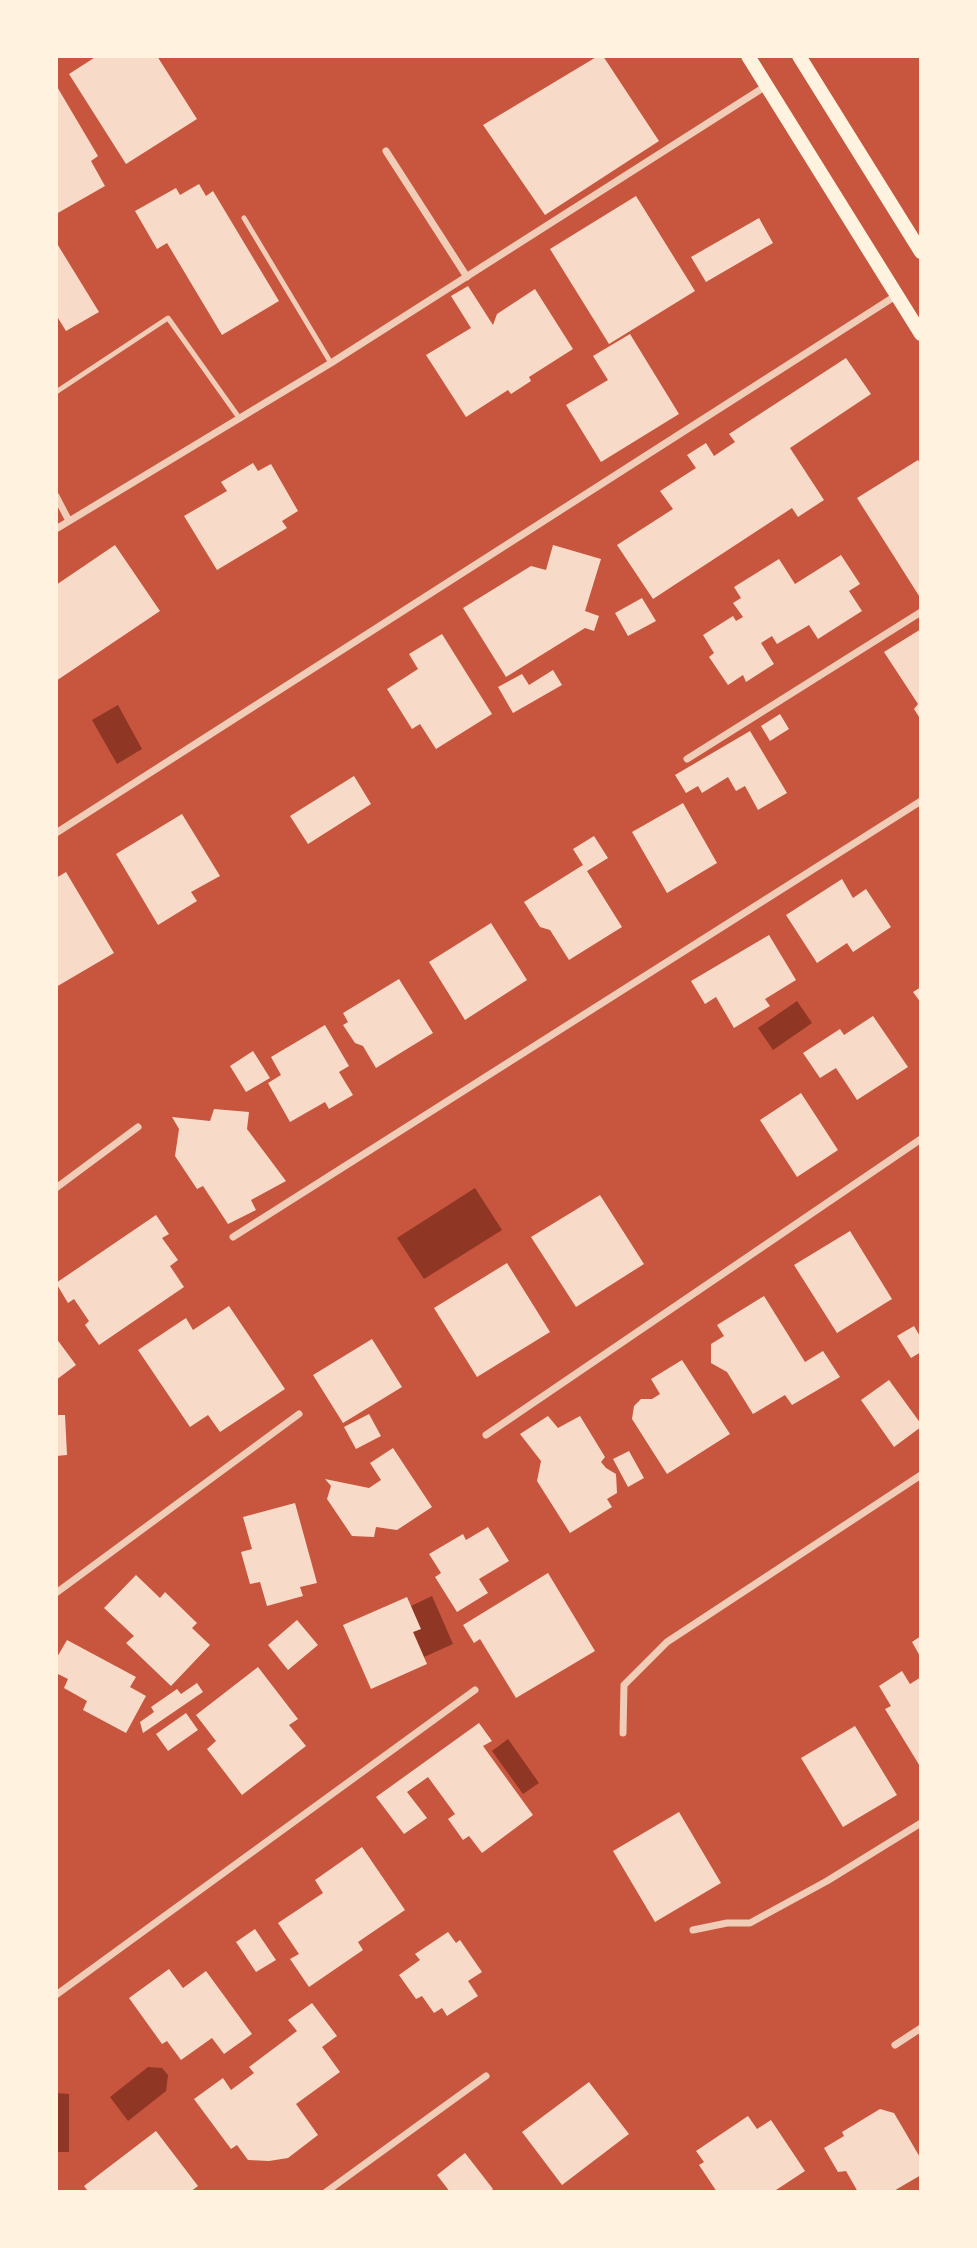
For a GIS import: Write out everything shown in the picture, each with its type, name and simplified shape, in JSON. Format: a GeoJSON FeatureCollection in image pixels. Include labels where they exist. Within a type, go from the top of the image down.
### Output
{"type":"FeatureCollection","features":[{"type":"Feature","properties":{"kind":"main road"},"geometry":{"type":"LineString","coordinates":[[748,56],[921,334]]}},
{"type":"Feature","properties":{"kind":"main road"},"geometry":{"type":"LineString","coordinates":[[799,56],[921,252]]}},
{"type":"Feature","properties":{"kind":"street"},"geometry":{"type":"LineString","coordinates":[[56,529],[331,363],[767,86]]}},
{"type":"Feature","properties":{"kind":"street"},"geometry":{"type":"LineString","coordinates":[[386,151],[467,277]]}},
{"type":"Feature","properties":{"kind":"street"},"geometry":{"type":"LineString","coordinates":[[56,833],[897,295]]}},
{"type":"Feature","properties":{"kind":"street"},"geometry":{"type":"LineString","coordinates":[[56,496],[69,521]]}},
{"type":"Feature","properties":{"kind":"street"},"geometry":{"type":"LineString","coordinates":[[687,759],[921,612]]}},
{"type":"Feature","properties":{"kind":"street"},"geometry":{"type":"LineString","coordinates":[[233,1237],[921,801]]}},
{"type":"Feature","properties":{"kind":"street"},"geometry":{"type":"LineString","coordinates":[[56,1188],[138,1127]]}},
{"type":"Feature","properties":{"kind":"street"},"geometry":{"type":"LineString","coordinates":[[486,1435],[921,1139]]}},
{"type":"Feature","properties":{"kind":"street"},"geometry":{"type":"LineString","coordinates":[[56,1593],[299,1414]]}},
{"type":"Feature","properties":{"kind":"street"},"geometry":{"type":"LineString","coordinates":[[623,1733],[624,1685],[667,1642],[921,1475]]}},
{"type":"Feature","properties":{"kind":"street"},"geometry":{"type":"LineString","coordinates":[[56,1995],[475,1690]]}},
{"type":"Feature","properties":{"kind":"street"},"geometry":{"type":"LineString","coordinates":[[693,1930],[727,1923],[750,1923],[827,1881],[921,1823]]}},
{"type":"Feature","properties":{"kind":"street"},"geometry":{"type":"LineString","coordinates":[[895,2045],[921,2028]]}},
{"type":"Feature","properties":{"kind":"street"},"geometry":{"type":"LineString","coordinates":[[326,2192],[486,2076]]}},
{"type":"Feature","properties":{"kind":"lane"},"geometry":{"type":"LineString","coordinates":[[244,218],[331,363]]}},
{"type":"Feature","properties":{"kind":"lane"},"geometry":{"type":"LineString","coordinates":[[56,392],[168,318],[240,419]]}},
{"type":"Feature","properties":{"kind":"shaded area"},"geometry":{"type":"Polygon","coordinates":[[[118,705],[142,749],[117,764],[92,720],[118,705]]]}},
{"type":"Feature","properties":{"kind":"shaded area"},"geometry":{"type":"Polygon","coordinates":[[[797,1001],[812,1023],[773,1050],[758,1028],[797,1001]]]}},
{"type":"Feature","properties":{"kind":"shaded area"},"geometry":{"type":"Polygon","coordinates":[[[475,1188],[502,1230],[424,1279],[397,1238],[475,1188]]]}},
{"type":"Feature","properties":{"kind":"shaded area"},"geometry":{"type":"Polygon","coordinates":[[[432,1596],[453,1644],[424,1657],[413,1632],[420,1629],[411,1606],[432,1596]]]}},
{"type":"Feature","properties":{"kind":"shaded area"},"geometry":{"type":"Polygon","coordinates":[[[508,1739],[539,1783],[523,1794],[492,1751],[508,1739]]]}},
{"type":"Feature","properties":{"kind":"shaded area"},"geometry":{"type":"Polygon","coordinates":[[[148,2067],[162,2068],[168,2075],[166,2091],[128,2121],[110,2097],[148,2067]]]}},
{"type":"Feature","properties":{"kind":"shaded area"},"geometry":{"type":"Polygon","coordinates":[[[56,2093],[69,2094],[69,2152],[56,2152],[56,2093]]]}},
{"type":"Feature","properties":{"kind":"building"},"geometry":{"type":"Polygon","coordinates":[[[97,56],[157,56],[197,119],[126,164],[69,74],[97,56]]]}},
{"type":"Feature","properties":{"kind":"building"},"geometry":{"type":"Polygon","coordinates":[[[598,56],[603,56],[659,141],[545,215],[483,125],[598,56]]]}},
{"type":"Feature","properties":{"kind":"building"},"geometry":{"type":"Polygon","coordinates":[[[56,85],[98,156],[91,161],[105,186],[56,214],[56,85]]]}},
{"type":"Feature","properties":{"kind":"building"},"geometry":{"type":"Polygon","coordinates":[[[199,184],[206,196],[213,191],[279,301],[222,335],[167,243],[157,249],[135,211],[176,188],[180,195],[199,184]]]}},
{"type":"Feature","properties":{"kind":"building"},"geometry":{"type":"Polygon","coordinates":[[[636,196],[695,291],[609,344],[550,249],[636,196]]]}},
{"type":"Feature","properties":{"kind":"building"},"geometry":{"type":"Polygon","coordinates":[[[759,218],[773,243],[706,282],[691,257],[759,218]]]}},
{"type":"Feature","properties":{"kind":"building"},"geometry":{"type":"Polygon","coordinates":[[[56,242],[99,312],[66,331],[58,318],[56,319],[56,242]]]}},
{"type":"Feature","properties":{"kind":"building"},"geometry":{"type":"Polygon","coordinates":[[[468,286],[493,325],[497,314],[535,289],[573,349],[529,377],[531,381],[511,394],[508,390],[466,417],[426,355],[471,328],[451,296],[468,286]]]}},
{"type":"Feature","properties":{"kind":"building"},"geometry":{"type":"Polygon","coordinates":[[[630,334],[679,414],[601,462],[566,405],[608,380],[593,356],[630,334]]]}},
{"type":"Feature","properties":{"kind":"building"},"geometry":{"type":"Polygon","coordinates":[[[846,358],[871,394],[790,448],[824,500],[798,517],[792,508],[653,599],[617,545],[673,509],[660,491],[696,468],[687,455],[706,443],[714,456],[735,442],[729,434],[846,358]]]}},
{"type":"Feature","properties":{"kind":"building"},"geometry":{"type":"Polygon","coordinates":[[[918,460],[921,465],[921,599],[857,498],[918,460]]]}},
{"type":"Feature","properties":{"kind":"building"},"geometry":{"type":"Polygon","coordinates":[[[253,463],[258,471],[271,464],[298,511],[282,521],[287,528],[217,570],[184,516],[227,491],[221,482],[253,463]]]}},
{"type":"Feature","properties":{"kind":"building"},"geometry":{"type":"Polygon","coordinates":[[[115,545],[160,611],[56,681],[56,585],[115,545]]]}},
{"type":"Feature","properties":{"kind":"building"},"geometry":{"type":"Polygon","coordinates":[[[553,545],[601,559],[585,611],[599,616],[594,631],[585,628],[506,677],[463,608],[531,566],[546,570],[553,545]]]}},
{"type":"Feature","properties":{"kind":"building"},"geometry":{"type":"Polygon","coordinates":[[[841,555],[860,584],[849,591],[862,611],[818,639],[809,625],[777,644],[772,636],[761,643],[774,664],[746,682],[743,675],[728,685],[709,657],[714,653],[703,635],[733,616],[736,621],[743,617],[733,603],[741,598],[734,587],[779,559],[795,584],[841,555]]]}},
{"type":"Feature","properties":{"kind":"building"},"geometry":{"type":"Polygon","coordinates":[[[642,598],[656,621],[628,636],[615,613],[642,598]]]}},
{"type":"Feature","properties":{"kind":"building"},"geometry":{"type":"Polygon","coordinates":[[[921,629],[921,720],[914,709],[918,704],[884,652],[921,629]]]}},
{"type":"Feature","properties":{"kind":"building"},"geometry":{"type":"Polygon","coordinates":[[[442,634],[492,714],[436,749],[420,724],[412,729],[387,689],[418,669],[409,654],[442,634]]]}},
{"type":"Feature","properties":{"kind":"building"},"geometry":{"type":"Polygon","coordinates":[[[553,670],[562,685],[513,713],[498,687],[522,674],[529,685],[553,670]]]}},
{"type":"Feature","properties":{"kind":"building"},"geometry":{"type":"Polygon","coordinates":[[[780,714],[789,729],[770,741],[761,726],[780,714]]]}},
{"type":"Feature","properties":{"kind":"building"},"geometry":{"type":"Polygon","coordinates":[[[750,731],[787,793],[758,810],[745,786],[736,791],[728,777],[702,793],[698,786],[686,793],[675,775],[750,731]]]}},
{"type":"Feature","properties":{"kind":"building"},"geometry":{"type":"Polygon","coordinates":[[[354,776],[371,804],[308,844],[290,816],[354,776]]]}},
{"type":"Feature","properties":{"kind":"building"},"geometry":{"type":"Polygon","coordinates":[[[683,803],[717,863],[667,893],[632,832],[683,803]]]}},
{"type":"Feature","properties":{"kind":"building"},"geometry":{"type":"Polygon","coordinates":[[[182,814],[220,876],[191,892],[197,901],[158,925],[116,854],[182,814]]]}},
{"type":"Feature","properties":{"kind":"building"},"geometry":{"type":"Polygon","coordinates":[[[594,836],[608,858],[587,871],[622,927],[569,960],[550,930],[540,927],[524,902],[583,865],[573,849],[594,836]]]}},
{"type":"Feature","properties":{"kind":"building"},"geometry":{"type":"Polygon","coordinates":[[[66,872],[114,953],[56,987],[56,878],[66,872]]]}},
{"type":"Feature","properties":{"kind":"building"},"geometry":{"type":"Polygon","coordinates":[[[842,879],[853,898],[866,889],[891,927],[853,952],[847,943],[817,963],[786,915],[842,879]]]}},
{"type":"Feature","properties":{"kind":"building"},"geometry":{"type":"Polygon","coordinates":[[[491,923],[527,980],[465,1020],[429,962],[491,923]]]}},
{"type":"Feature","properties":{"kind":"building"},"geometry":{"type":"Polygon","coordinates":[[[769,935],[796,980],[765,999],[770,1006],[734,1028],[716,997],[705,1004],[691,981],[769,935]]]}},
{"type":"Feature","properties":{"kind":"building"},"geometry":{"type":"Polygon","coordinates":[[[399,979],[433,1033],[376,1068],[363,1046],[355,1043],[343,1025],[348,1022],[343,1013],[399,979]]]}},
{"type":"Feature","properties":{"kind":"building"},"geometry":{"type":"Polygon","coordinates":[[[921,987],[921,1003],[913,992],[921,987]]]}},
{"type":"Feature","properties":{"kind":"building"},"geometry":{"type":"Polygon","coordinates":[[[873,1016],[908,1067],[857,1100],[836,1068],[820,1078],[803,1053],[840,1029],[844,1035],[873,1016]]]}},
{"type":"Feature","properties":{"kind":"building"},"geometry":{"type":"Polygon","coordinates":[[[325,1025],[349,1066],[339,1072],[353,1095],[329,1109],[325,1102],[290,1122],[268,1083],[281,1075],[271,1057],[325,1025]]]}},
{"type":"Feature","properties":{"kind":"building"},"geometry":{"type":"Polygon","coordinates":[[[253,1051],[270,1078],[246,1092],[230,1066],[253,1051]]]}},
{"type":"Feature","properties":{"kind":"building"},"geometry":{"type":"Polygon","coordinates":[[[801,1093],[838,1150],[797,1177],[760,1120],[801,1093]]]}},
{"type":"Feature","properties":{"kind":"building"},"geometry":{"type":"Polygon","coordinates":[[[214,1109],[249,1112],[247,1129],[286,1181],[251,1200],[256,1210],[228,1224],[203,1186],[197,1189],[175,1156],[179,1129],[172,1117],[210,1121],[214,1109]]]}},
{"type":"Feature","properties":{"kind":"building"},"geometry":{"type":"Polygon","coordinates":[[[600,1195],[644,1264],[576,1307],[531,1237],[600,1195]]]}},
{"type":"Feature","properties":{"kind":"building"},"geometry":{"type":"Polygon","coordinates":[[[156,1215],[169,1234],[162,1238],[178,1260],[170,1266],[184,1287],[99,1345],[85,1325],[89,1321],[74,1299],[68,1303],[56,1283],[156,1215]]]}},
{"type":"Feature","properties":{"kind":"building"},"geometry":{"type":"Polygon","coordinates":[[[850,1231],[892,1299],[837,1333],[794,1265],[850,1231]]]}},
{"type":"Feature","properties":{"kind":"building"},"geometry":{"type":"Polygon","coordinates":[[[507,1263],[550,1332],[477,1377],[434,1308],[507,1263]]]}},
{"type":"Feature","properties":{"kind":"building"},"geometry":{"type":"Polygon","coordinates":[[[764,1296],[805,1362],[823,1351],[840,1377],[792,1405],[785,1395],[753,1414],[727,1372],[711,1363],[711,1344],[724,1336],[717,1325],[764,1296]]]}},
{"type":"Feature","properties":{"kind":"building"},"geometry":{"type":"Polygon","coordinates":[[[229,1306],[285,1389],[220,1432],[208,1415],[190,1427],[138,1350],[186,1318],[193,1330],[229,1306]]]}},
{"type":"Feature","properties":{"kind":"building"},"geometry":{"type":"Polygon","coordinates":[[[914,1326],[921,1338],[921,1352],[911,1358],[897,1336],[914,1326]]]}},
{"type":"Feature","properties":{"kind":"building"},"geometry":{"type":"Polygon","coordinates":[[[56,1338],[76,1365],[56,1380],[56,1338]]]}},
{"type":"Feature","properties":{"kind":"building"},"geometry":{"type":"Polygon","coordinates":[[[372,1339],[402,1387],[343,1423],[313,1375],[372,1339]]]}},
{"type":"Feature","properties":{"kind":"building"},"geometry":{"type":"Polygon","coordinates":[[[682,1360],[730,1434],[667,1474],[632,1419],[634,1406],[641,1399],[652,1399],[660,1394],[651,1379],[682,1360]]]}},
{"type":"Feature","properties":{"kind":"building"},"geometry":{"type":"Polygon","coordinates":[[[889,1380],[921,1424],[921,1427],[894,1447],[861,1400],[889,1380]]]}},
{"type":"Feature","properties":{"kind":"building"},"geometry":{"type":"Polygon","coordinates":[[[369,1414],[381,1436],[356,1449],[344,1427],[369,1414]]]}},
{"type":"Feature","properties":{"kind":"building"},"geometry":{"type":"Polygon","coordinates":[[[56,1415],[65,1415],[67,1455],[56,1456],[56,1415]]]}},
{"type":"Feature","properties":{"kind":"building"},"geometry":{"type":"Polygon","coordinates":[[[548,1416],[558,1428],[580,1416],[605,1457],[601,1462],[616,1474],[617,1493],[607,1499],[612,1507],[570,1533],[537,1481],[541,1461],[520,1434],[548,1416]]]}},
{"type":"Feature","properties":{"kind":"building"},"geometry":{"type":"Polygon","coordinates":[[[393,1448],[432,1507],[397,1530],[376,1527],[374,1537],[352,1536],[327,1499],[331,1486],[325,1479],[369,1488],[381,1480],[370,1463],[393,1448]]]}},
{"type":"Feature","properties":{"kind":"building"},"geometry":{"type":"Polygon","coordinates":[[[629,1451],[644,1478],[628,1487],[613,1459],[629,1451]]]}},
{"type":"Feature","properties":{"kind":"building"},"geometry":{"type":"Polygon","coordinates":[[[295,1503],[317,1583],[300,1587],[303,1596],[267,1606],[260,1582],[250,1584],[241,1552],[252,1549],[243,1517],[295,1503]]]}},
{"type":"Feature","properties":{"kind":"building"},"geometry":{"type":"Polygon","coordinates":[[[488,1527],[509,1561],[479,1579],[488,1593],[457,1612],[435,1577],[441,1573],[429,1554],[463,1534],[466,1540],[488,1527]]]}},
{"type":"Feature","properties":{"kind":"building"},"geometry":{"type":"Polygon","coordinates":[[[548,1573],[595,1651],[516,1698],[480,1639],[474,1643],[463,1625],[548,1573]]]}},
{"type":"Feature","properties":{"kind":"building"},"geometry":{"type":"Polygon","coordinates":[[[136,1575],[160,1598],[165,1592],[197,1623],[192,1628],[210,1645],[171,1686],[126,1643],[134,1636],[104,1608],[136,1575]]]}},
{"type":"Feature","properties":{"kind":"building"},"geometry":{"type":"Polygon","coordinates":[[[407,1597],[421,1629],[413,1632],[427,1664],[371,1689],[343,1625],[407,1597]]]}},
{"type":"Feature","properties":{"kind":"building"},"geometry":{"type":"Polygon","coordinates":[[[297,1620],[318,1645],[288,1670],[268,1645],[297,1620]]]}},
{"type":"Feature","properties":{"kind":"building"},"geometry":{"type":"Polygon","coordinates":[[[921,1636],[921,1658],[912,1642],[921,1636]]]}},
{"type":"Feature","properties":{"kind":"building"},"geometry":{"type":"Polygon","coordinates":[[[67,1640],[136,1677],[130,1687],[146,1696],[126,1733],[83,1710],[87,1701],[64,1688],[68,1679],[56,1673],[56,1659],[67,1640]]]}},
{"type":"Feature","properties":{"kind":"building"},"geometry":{"type":"Polygon","coordinates":[[[258,1667],[298,1719],[289,1725],[306,1746],[242,1795],[207,1749],[216,1741],[196,1715],[258,1667]]]}},
{"type":"Feature","properties":{"kind":"building"},"geometry":{"type":"Polygon","coordinates":[[[902,1671],[910,1684],[921,1677],[921,1768],[885,1709],[891,1706],[879,1686],[902,1671]]]}},
{"type":"Feature","properties":{"kind":"building"},"geometry":{"type":"Polygon","coordinates":[[[197,1683],[203,1692],[143,1733],[140,1722],[154,1712],[151,1707],[177,1689],[181,1694],[197,1683]]]}},
{"type":"Feature","properties":{"kind":"building"},"geometry":{"type":"Polygon","coordinates":[[[186,1713],[198,1730],[168,1751],[156,1734],[186,1713]]]}},
{"type":"Feature","properties":{"kind":"building"},"geometry":{"type":"Polygon","coordinates":[[[479,1723],[492,1741],[483,1746],[533,1815],[482,1853],[469,1836],[463,1840],[448,1819],[455,1814],[428,1777],[407,1792],[427,1818],[404,1834],[376,1797],[479,1723]]]}},
{"type":"Feature","properties":{"kind":"building"},"geometry":{"type":"Polygon","coordinates":[[[855,1726],[897,1795],[843,1827],[801,1758],[855,1726]]]}},
{"type":"Feature","properties":{"kind":"building"},"geometry":{"type":"Polygon","coordinates":[[[679,1812],[721,1883],[655,1922],[613,1851],[679,1812]]]}},
{"type":"Feature","properties":{"kind":"building"},"geometry":{"type":"Polygon","coordinates":[[[362,1847],[405,1910],[358,1942],[363,1950],[309,1987],[290,1959],[299,1954],[278,1923],[323,1893],[315,1880],[362,1847]]]}},
{"type":"Feature","properties":{"kind":"building"},"geometry":{"type":"Polygon","coordinates":[[[255,1929],[276,1960],[256,1972],[236,1942],[255,1929]]]}},
{"type":"Feature","properties":{"kind":"building"},"geometry":{"type":"Polygon","coordinates":[[[448,1932],[456,1943],[460,1940],[482,1972],[468,1981],[478,1996],[447,2016],[442,2008],[434,2013],[422,1996],[416,1999],[399,1975],[420,1960],[415,1954],[448,1932]]]}},
{"type":"Feature","properties":{"kind":"building"},"geometry":{"type":"Polygon","coordinates":[[[169,1969],[183,1988],[206,1971],[252,2034],[224,2054],[212,2038],[181,2060],[167,2041],[162,2044],[129,1998],[169,1969]]]}},
{"type":"Feature","properties":{"kind":"building"},"geometry":{"type":"Polygon","coordinates":[[[312,2003],[337,2036],[322,2047],[340,2072],[296,2104],[318,2135],[288,2158],[248,2160],[237,2145],[231,2149],[194,2099],[223,2078],[231,2090],[254,2073],[249,2067],[297,2031],[288,2020],[312,2003]]]}},
{"type":"Feature","properties":{"kind":"building"},"geometry":{"type":"Polygon","coordinates":[[[589,2082],[629,2134],[562,2185],[522,2132],[589,2082]]]}},
{"type":"Feature","properties":{"kind":"building"},"geometry":{"type":"Polygon","coordinates":[[[880,2109],[894,2113],[921,2159],[921,2175],[892,2192],[858,2192],[846,2171],[838,2172],[824,2148],[844,2136],[842,2132],[880,2109]]]}},
{"type":"Feature","properties":{"kind":"building"},"geometry":{"type":"Polygon","coordinates":[[[748,2116],[757,2129],[771,2120],[805,2171],[773,2192],[717,2192],[699,2165],[704,2162],[696,2151],[748,2116]]]}},
{"type":"Feature","properties":{"kind":"building"},"geometry":{"type":"Polygon","coordinates":[[[156,2131],[198,2186],[190,2192],[84,2192],[87,2190],[84,2186],[156,2131]]]}},
{"type":"Feature","properties":{"kind":"building"},"geometry":{"type":"Polygon","coordinates":[[[465,2153],[493,2189],[490,2192],[450,2192],[437,2175],[465,2153]]]}}]}
